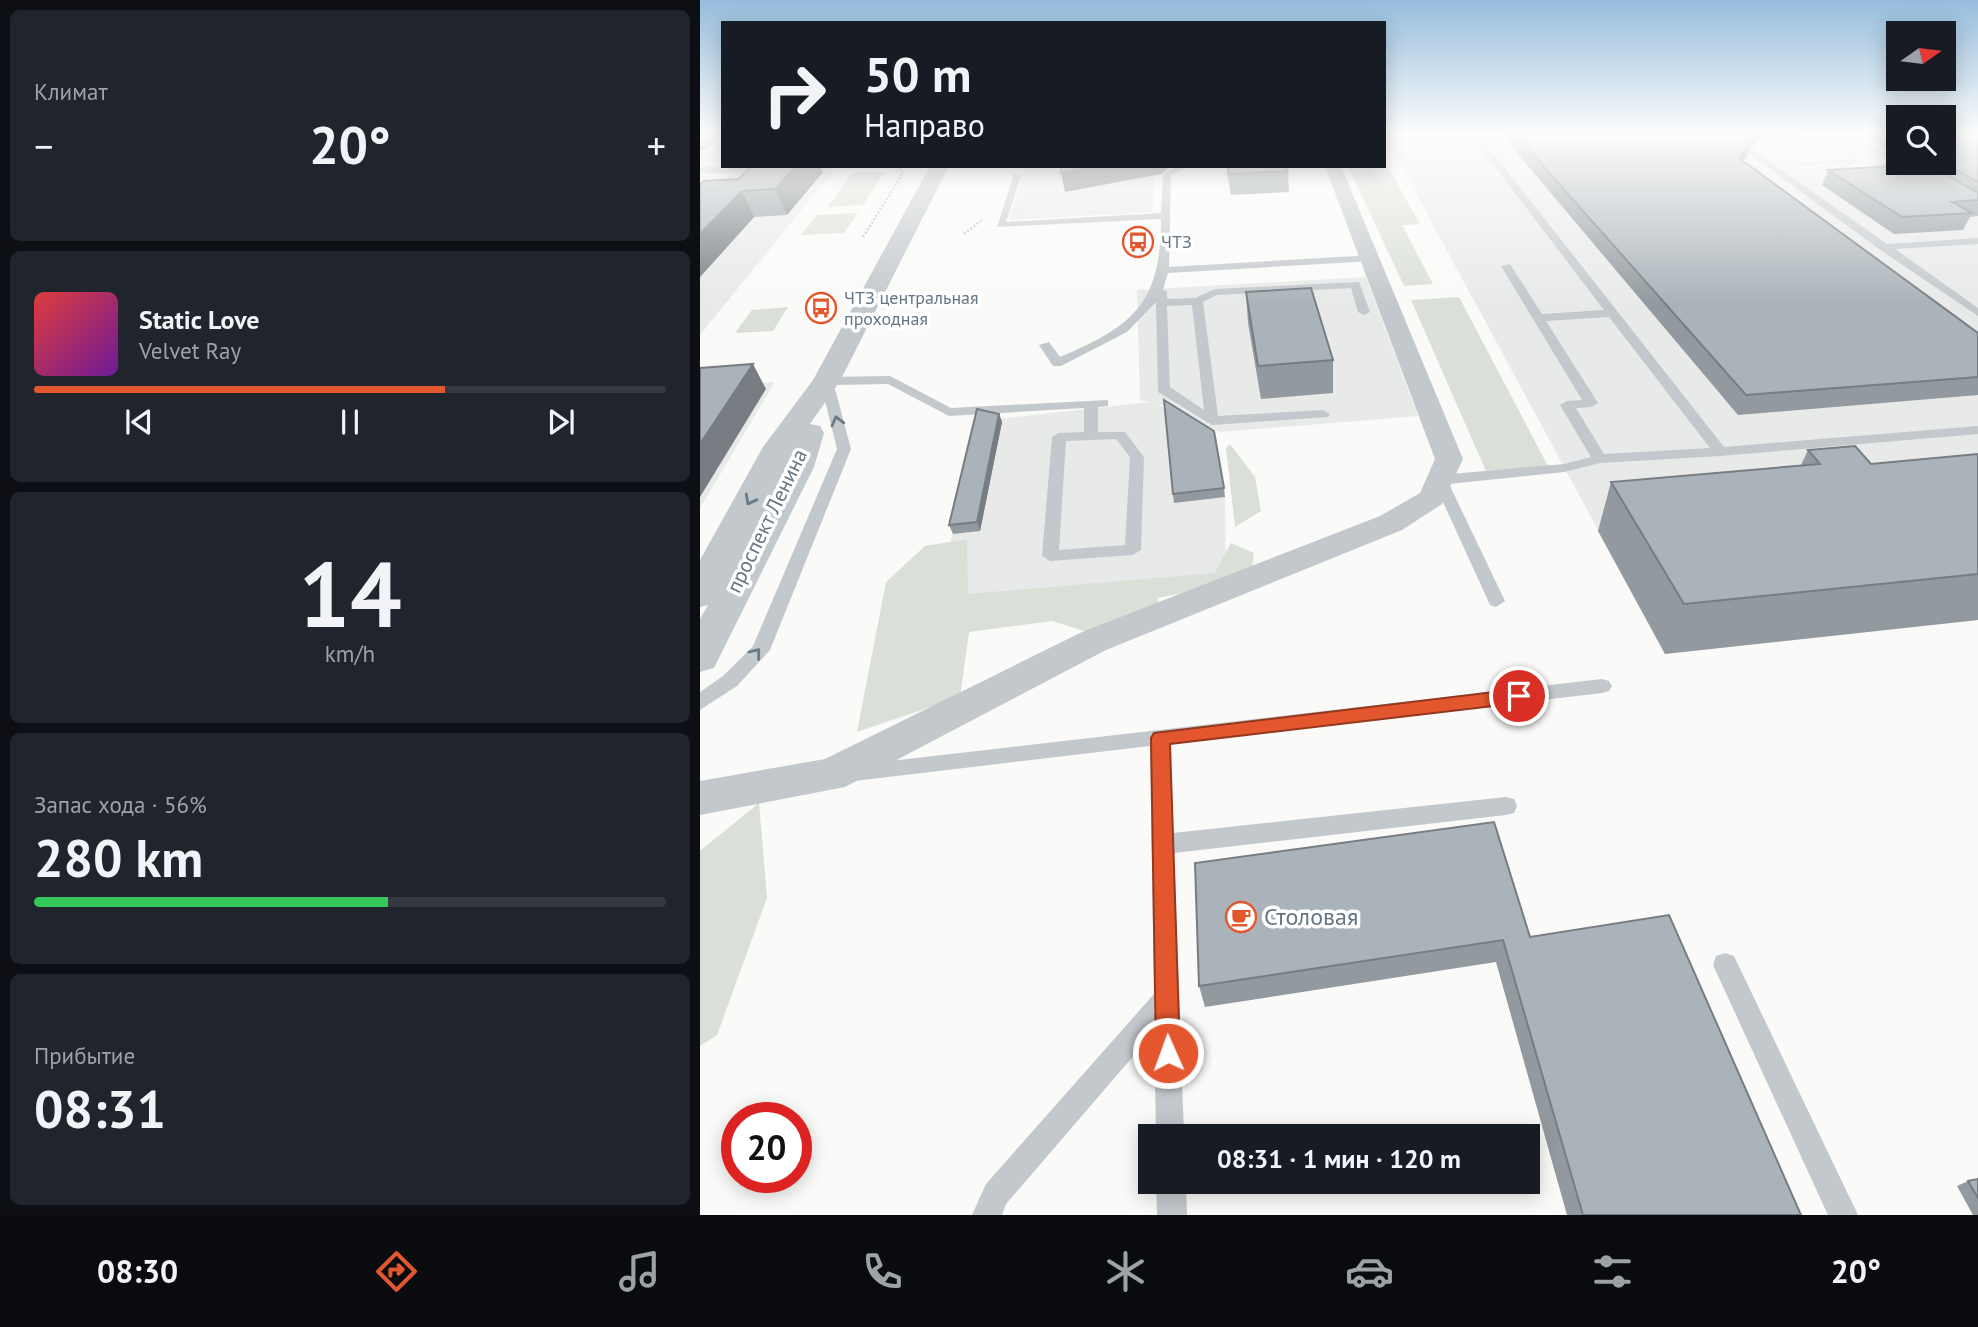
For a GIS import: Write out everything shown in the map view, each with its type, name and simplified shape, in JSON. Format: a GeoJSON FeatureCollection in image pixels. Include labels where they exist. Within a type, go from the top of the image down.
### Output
{"type":"FeatureCollection","features":[{"type":"Feature","properties":{"kind":"street","name":"проспект Ленина"},"geometry":{"type":"LineString","coordinates":[[700,657],[783,467],[927,191]]}},
{"type":"Feature","properties":{"kind":"street"},"geometry":{"type":"LineString","coordinates":[[700,798],[831,775],[1094,641],[1391,523],[1432,498],[1450,459],[1343,191]]}},
{"type":"Feature","properties":{"kind":"street","name":"проспект Ленина"},"geometry":{"type":"LineString","coordinates":[[700,594],[783,467]]}},
{"type":"Feature","properties":{"kind":"lane"},"geometry":{"type":"LineString","coordinates":[[1012,191],[1000,225],[1164,216]]}},
{"type":"Feature","properties":{"kind":"lane"},"geometry":{"type":"LineString","coordinates":[[1166,191],[1161,303],[1163,389],[1212,421],[1323,414]]}},
{"type":"Feature","properties":{"kind":"lane"},"geometry":{"type":"LineString","coordinates":[[1518,191],[1720,452]]}},
{"type":"Feature","properties":{"kind":"lane"},"geometry":{"type":"LineString","coordinates":[[1805,191],[1978,313]]}},
{"type":"Feature","properties":{"kind":"lane"},"geometry":{"type":"LineString","coordinates":[[1883,247],[1978,240]]}},
{"type":"Feature","properties":{"kind":"lane"},"geometry":{"type":"LineString","coordinates":[[1162,276],[1372,258]]}},
{"type":"Feature","properties":{"kind":"lane"},"geometry":{"type":"LineString","coordinates":[[1506,266],[1591,403],[1567,405],[1600,459]]}},
{"type":"Feature","properties":{"kind":"lane"},"geometry":{"type":"LineString","coordinates":[[1045,345],[1057,363],[1116,334],[1148,304],[1162,276]]}},
{"type":"Feature","properties":{"kind":"lane"},"geometry":{"type":"LineString","coordinates":[[1161,303],[1197,301],[1215,292],[1356,284],[1364,312]]}},
{"type":"Feature","properties":{"kind":"lane"},"geometry":{"type":"LineString","coordinates":[[1197,301],[1212,421]]}},
{"type":"Feature","properties":{"kind":"lane"},"geometry":{"type":"LineString","coordinates":[[1538,318],[1613,313]]}},
{"type":"Feature","properties":{"kind":"lane"},"geometry":{"type":"LineString","coordinates":[[702,700],[730,681],[761,650],[844,449],[826,381],[890,380],[948,412],[1097,404],[1091,436]]}},
{"type":"Feature","properties":{"kind":"lane"},"geometry":{"type":"LineString","coordinates":[[1496,601],[1440,480],[1564,468],[1600,459],[1720,452],[1978,430]]}},
{"type":"Feature","properties":{"kind":"lane"},"geometry":{"type":"LineString","coordinates":[[1120,435],[1138,457],[1133,550],[1050,556],[1059,437],[1091,436],[1120,435]]}},
{"type":"Feature","properties":{"kind":"lane"},"geometry":{"type":"LineString","coordinates":[[831,775],[1602,686]]}},
{"type":"Feature","properties":{"kind":"lane"},"geometry":{"type":"LineString","coordinates":[[1160,738],[1170,1124]]}},
{"type":"Feature","properties":{"kind":"lane"},"geometry":{"type":"LineString","coordinates":[[1163,844],[1506,806]]}},
{"type":"Feature","properties":{"kind":"lane"},"geometry":{"type":"LineString","coordinates":[[1725,965],[1843,1215]]}},
{"type":"Feature","properties":{"kind":"lane"},"geometry":{"type":"LineString","coordinates":[[987,1215],[996,1194],[1167,998]]}},
{"type":"Feature","properties":{"kind":"lane"},"geometry":{"type":"LineString","coordinates":[[1171,1194],[1172,1215]]}},
{"type":"Feature","properties":{"kind":"path"},"geometry":{"type":"LineString","coordinates":[[863,237],[892,191]]}},
{"type":"Feature","properties":{"kind":"shaded area"},"geometry":{"type":"Polygon","coordinates":[[[700,191],[817,191],[700,335],[700,191]]]}},
{"type":"Feature","properties":{"kind":"shaded area"},"geometry":{"type":"Polygon","coordinates":[[[840,191],[872,191],[863,205],[828,207],[840,191]]]}},
{"type":"Feature","properties":{"kind":"shaded area"},"geometry":{"type":"Polygon","coordinates":[[[1018,191],[1154,191],[1152,212],[1009,220],[1018,191]]]}},
{"type":"Feature","properties":{"kind":"shaded area"},"geometry":{"type":"Polygon","coordinates":[[[1360,191],[1401,191],[1420,224],[1402,225],[1433,284],[1404,286],[1360,191]]]}},
{"type":"Feature","properties":{"kind":"shaded area"},"geometry":{"type":"Polygon","coordinates":[[[1415,191],[1978,191],[1978,620],[1665,654],[1415,191]]]}},
{"type":"Feature","properties":{"kind":"shaded area"},"geometry":{"type":"Polygon","coordinates":[[[858,213],[844,233],[801,235],[817,215],[858,213]]]}},
{"type":"Feature","properties":{"kind":"shaded area"},"geometry":{"type":"Polygon","coordinates":[[[1366,277],[1418,416],[1220,432],[1155,402],[1213,439],[1225,497],[1226,574],[935,607],[979,421],[1150,402],[1140,400],[1137,290],[1366,277]]]}},
{"type":"Feature","properties":{"kind":"shaded area"},"geometry":{"type":"Polygon","coordinates":[[[1459,297],[1548,466],[1486,471],[1411,300],[1459,297]]]}},
{"type":"Feature","properties":{"kind":"shaded area"},"geometry":{"type":"Polygon","coordinates":[[[788,307],[773,331],[735,333],[752,310],[788,307]]]}},
{"type":"Feature","properties":{"kind":"shaded area"},"geometry":{"type":"Polygon","coordinates":[[[775,382],[700,508],[700,388],[775,382]]]}},
{"type":"Feature","properties":{"kind":"shaded area"},"geometry":{"type":"Polygon","coordinates":[[[1230,444],[1255,477],[1261,511],[1235,527],[1226,448],[1230,444]]]}},
{"type":"Feature","properties":{"kind":"shaded area"},"geometry":{"type":"Polygon","coordinates":[[[967,539],[968,594],[1215,573],[1231,543],[1254,553],[1251,574],[1227,584],[1158,598],[1158,608],[1084,631],[1052,621],[969,632],[960,697],[857,732],[886,582],[925,546],[967,539]]]}},
{"type":"Feature","properties":{"kind":"shaded area"},"geometry":{"type":"Polygon","coordinates":[[[759,803],[767,898],[717,1035],[700,1046],[700,851],[759,803]]]}},
{"type":"Feature","properties":{"kind":"building"},"geometry":{"type":"Polygon","coordinates":[[[700,191],[747,191],[742,191],[700,234],[700,191]]]}},
{"type":"Feature","properties":{"kind":"building"},"geometry":{"type":"Polygon","coordinates":[[[1565,191],[1784,191],[1978,333],[1978,377],[1746,395],[1565,191]]]}},
{"type":"Feature","properties":{"kind":"building"},"geometry":{"type":"Polygon","coordinates":[[[1861,191],[1974,191],[1978,193],[1978,200],[1952,202],[1972,213],[1902,217],[1861,191]]]}},
{"type":"Feature","properties":{"kind":"building"},"geometry":{"type":"Polygon","coordinates":[[[1311,288],[1333,360],[1258,366],[1246,292],[1311,288]]]}},
{"type":"Feature","properties":{"kind":"building"},"geometry":{"type":"Polygon","coordinates":[[[753,364],[700,444],[700,368],[753,364]]]}},
{"type":"Feature","properties":{"kind":"building"},"geometry":{"type":"Polygon","coordinates":[[[1164,400],[1214,431],[1224,488],[1173,494],[1164,400]]]}},
{"type":"Feature","properties":{"kind":"building"},"geometry":{"type":"Polygon","coordinates":[[[977,409],[999,414],[977,522],[949,525],[977,409]]]}},
{"type":"Feature","properties":{"kind":"building"},"geometry":{"type":"Polygon","coordinates":[[[1855,446],[1871,464],[1978,454],[1978,574],[1684,604],[1611,482],[1820,464],[1808,450],[1855,446]]]}},
{"type":"Feature","properties":{"kind":"building"},"geometry":{"type":"Polygon","coordinates":[[[1494,822],[1530,937],[1669,915],[1801,1215],[1583,1215],[1503,940],[1199,986],[1195,863],[1494,822]]]}},
{"type":"Feature","properties":{"kind":"building"},"geometry":{"type":"Polygon","coordinates":[[[1978,1179],[1978,1198],[1968,1181],[1978,1179]]]}},
{"type":"Feature","properties":{"kind":"place","name":"ЧТЗ"},"geometry":{"type":"Point","coordinates":[1138,242]}},
{"type":"Feature","properties":{"kind":"place","name":"ЧТЗ центральная проходная"},"geometry":{"type":"Point","coordinates":[821,308]}},
{"type":"Feature","properties":{"kind":"place","name":"Столовая"},"geometry":{"type":"Point","coordinates":[1241,917]}},
{"type":"Feature","properties":{"kind":"route"},"geometry":{"type":"LineString","coordinates":[[1168,1053],[1160,738],[1519,696]]}}]}
